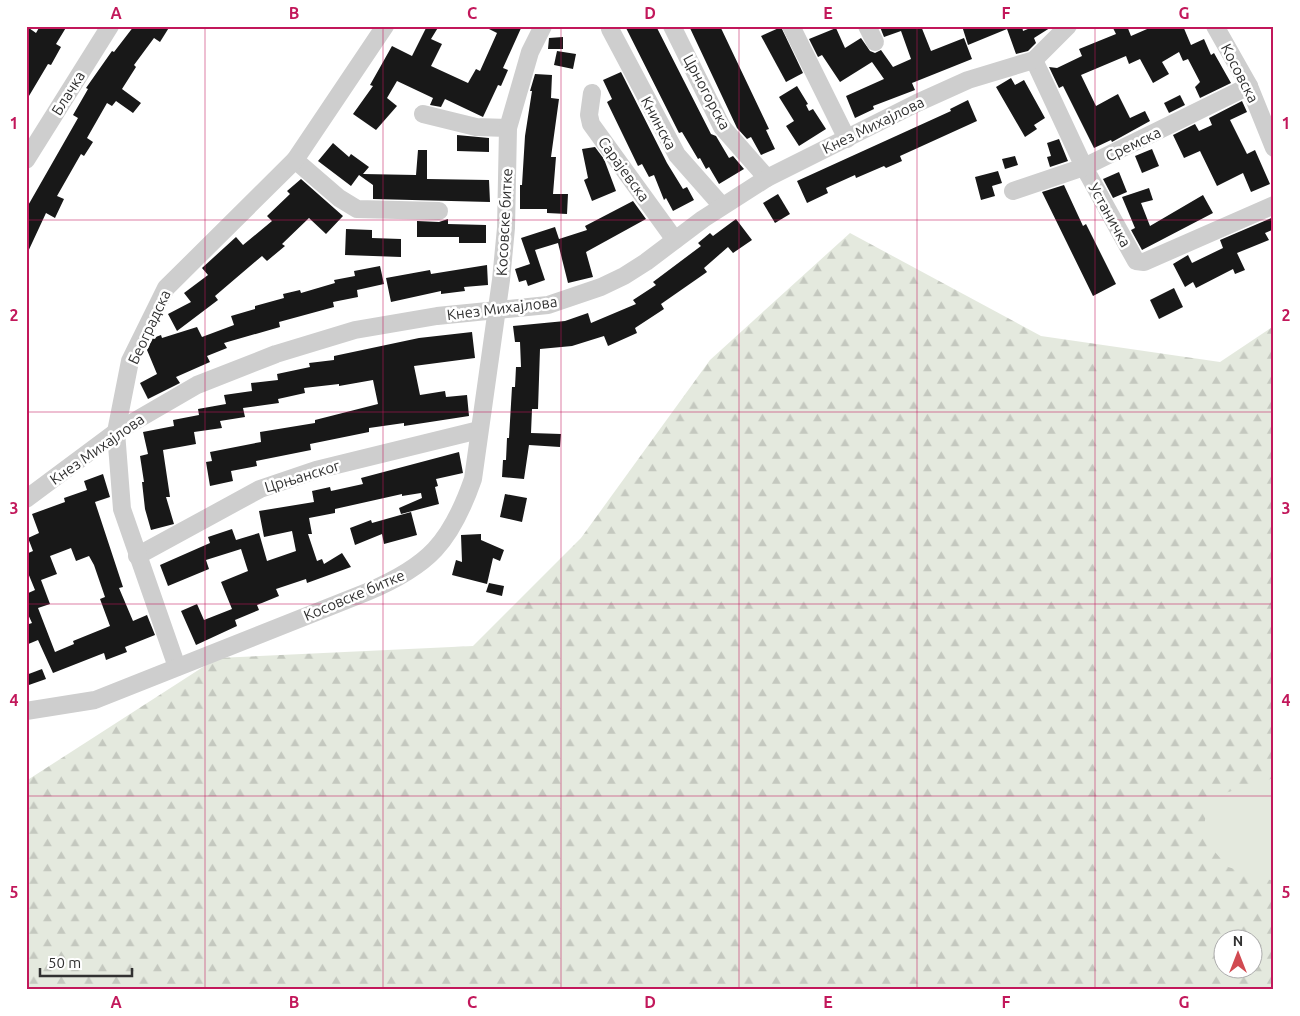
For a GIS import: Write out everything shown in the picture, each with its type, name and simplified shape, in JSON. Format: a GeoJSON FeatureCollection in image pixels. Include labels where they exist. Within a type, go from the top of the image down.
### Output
{"type":"FeatureCollection","features":[{"type":"Feature","properties":{"kind":"street","name":"Блачка"},"geometry":{"type":"LineString","coordinates":[[27,158],[110,26]]}},
{"type":"Feature","properties":{"kind":"street","name":"Београдска"},"geometry":{"type":"LineString","coordinates":[[177,667],[122,509],[116,432],[130,362],[166,288],[295,160],[385,26]]}},
{"type":"Feature","properties":{"kind":"street","name":"Косовске битке"},"geometry":{"type":"LineString","coordinates":[[26,711],[95,700],[368,592],[398,579],[422,563],[444,541],[463,509],[473,479],[506,228],[508,128],[530,52],[543,26]]}},
{"type":"Feature","properties":{"kind":"street","name":"Црногорска"},"geometry":{"type":"LineString","coordinates":[[672,26],[722,127],[767,178]]}},
{"type":"Feature","properties":{"kind":"street"},"geometry":{"type":"LineString","coordinates":[[791,26],[846,139]]}},
{"type":"Feature","properties":{"kind":"street","name":"Кнез Михајлова"},"geometry":{"type":"LineString","coordinates":[[26,499],[116,432],[197,385],[276,354],[355,330],[437,316],[496,309],[548,306],[575,297],[624,276],[722,206],[767,178],[917,103],[968,80],[1034,60],[1068,26]]}},
{"type":"Feature","properties":{"kind":"street","name":"Косовска"},"geometry":{"type":"LineString","coordinates":[[1215,26],[1249,86],[1274,148]]}},
{"type":"Feature","properties":{"kind":"street","name":"Книнска"},"geometry":{"type":"LineString","coordinates":[[610,29],[677,155],[722,206]]}},
{"type":"Feature","properties":{"kind":"street","name":"Устаничка"},"geometry":{"type":"LineString","coordinates":[[1034,60],[1084,167],[1136,261],[1144,262],[1274,206]]}},
{"type":"Feature","properties":{"kind":"street","name":"Сремска"},"geometry":{"type":"LineString","coordinates":[[1013,191],[1084,167],[1249,86]]}},
{"type":"Feature","properties":{"kind":"street","name":"Сарајевска"},"geometry":{"type":"LineString","coordinates":[[592,93],[589,115],[591,124],[676,240]]}},
{"type":"Feature","properties":{"kind":"street"},"geometry":{"type":"LineString","coordinates":[[423,114],[476,126],[508,128]]}},
{"type":"Feature","properties":{"kind":"street"},"geometry":{"type":"LineString","coordinates":[[295,160],[339,198],[357,209],[439,211]]}},
{"type":"Feature","properties":{"kind":"street","name":"Црњанског"},"geometry":{"type":"LineString","coordinates":[[138,556],[260,488],[316,470],[479,430]]}},
{"type":"Feature","properties":{"kind":"green space"},"geometry":{"type":"Polygon","coordinates":[[[850,233],[1041,336],[1220,362],[1274,326],[1274,778],[1209,798],[1202,837],[1228,867],[1274,881],[1274,990],[26,990],[26,781],[217,658],[473,646],[581,538],[710,360],[850,233]]]}},
{"type":"Feature","properties":{"kind":"green space"},"geometry":{"type":"Polygon","coordinates":[[[1274,702],[1274,907],[1201,888],[1190,774],[1274,702]]]}},
{"type":"Feature","properties":{"kind":"building"},"geometry":{"type":"Polygon","coordinates":[[[26,26],[36,33],[40,26],[67,26],[56,44],[61,47],[51,65],[48,64],[26,101],[26,26]]]}},
{"type":"Feature","properties":{"kind":"building"},"geometry":{"type":"Polygon","coordinates":[[[134,26],[170,26],[160,42],[154,38],[134,65],[136,67],[122,89],[141,103],[133,113],[116,101],[112,106],[107,103],[87,138],[93,142],[84,156],[81,154],[57,196],[64,199],[55,218],[46,213],[26,256],[26,209],[78,118],[73,115],[88,89],[86,88],[112,51],[114,52],[134,26]]]}},
{"type":"Feature","properties":{"kind":"building"},"geometry":{"type":"Polygon","coordinates":[[[427,26],[439,26],[431,39],[442,44],[431,66],[468,83],[476,69],[480,71],[497,33],[483,26],[522,26],[503,68],[508,70],[501,86],[498,85],[483,117],[445,99],[441,107],[430,105],[433,98],[397,81],[387,98],[397,106],[376,130],[353,114],[373,86],[370,85],[392,46],[412,56],[427,26]]]}},
{"type":"Feature","properties":{"kind":"building"},"geometry":{"type":"Polygon","coordinates":[[[625,26],[656,26],[711,134],[716,136],[729,158],[733,156],[744,169],[719,184],[709,167],[706,169],[682,132],[679,133],[625,26]]]}},
{"type":"Feature","properties":{"kind":"building"},"geometry":{"type":"Polygon","coordinates":[[[689,26],[720,26],[769,129],[766,130],[775,149],[761,155],[751,137],[747,139],[737,128],[689,26]]]}},
{"type":"Feature","properties":{"kind":"building"},"geometry":{"type":"Polygon","coordinates":[[[881,26],[921,26],[931,51],[964,38],[972,59],[912,83],[915,90],[873,106],[874,109],[855,118],[846,96],[884,79],[872,62],[840,82],[822,55],[818,57],[809,39],[836,28],[845,48],[861,38],[870,51],[875,53],[881,50],[893,67],[911,59],[901,31],[884,37],[881,26]]]}},
{"type":"Feature","properties":{"kind":"building"},"geometry":{"type":"Polygon","coordinates":[[[962,26],[1022,26],[1023,31],[1035,26],[1053,26],[1034,38],[1036,43],[1028,51],[1016,54],[1007,29],[968,45],[962,26]]]}},
{"type":"Feature","properties":{"kind":"building"},"geometry":{"type":"Polygon","coordinates":[[[1112,26],[1127,26],[1131,36],[1154,26],[1183,26],[1191,45],[1204,39],[1211,55],[1214,53],[1231,83],[1200,98],[1195,87],[1200,82],[1188,59],[1183,61],[1179,52],[1162,62],[1169,74],[1153,83],[1140,59],[1129,64],[1126,56],[1081,75],[1096,106],[1118,94],[1130,118],[1145,111],[1150,121],[1112,142],[1111,140],[1094,148],[1063,86],[1059,88],[1049,67],[1057,68],[1082,56],[1079,49],[1116,34],[1112,26]]]}},
{"type":"Feature","properties":{"kind":"building"},"geometry":{"type":"Polygon","coordinates":[[[781,27],[803,73],[786,82],[761,36],[781,27]]]}},
{"type":"Feature","properties":{"kind":"building"},"geometry":{"type":"Polygon","coordinates":[[[563,37],[563,49],[548,49],[549,38],[563,37]]]}},
{"type":"Feature","properties":{"kind":"building"},"geometry":{"type":"Polygon","coordinates":[[[557,51],[576,54],[573,69],[554,65],[557,51]]]}},
{"type":"Feature","properties":{"kind":"building"},"geometry":{"type":"Polygon","coordinates":[[[621,72],[667,163],[683,189],[687,187],[694,200],[673,211],[666,198],[664,200],[654,175],[649,177],[642,164],[638,166],[607,102],[612,99],[603,80],[621,72]]]}},
{"type":"Feature","properties":{"kind":"building"},"geometry":{"type":"Polygon","coordinates":[[[535,74],[552,75],[551,98],[559,99],[551,157],[556,157],[553,194],[568,194],[567,214],[547,213],[547,209],[520,209],[520,185],[522,185],[525,136],[532,91],[530,91],[535,74]]]}},
{"type":"Feature","properties":{"kind":"building"},"geometry":{"type":"Polygon","coordinates":[[[1011,78],[1015,85],[1024,80],[1045,118],[1034,125],[1037,129],[1025,137],[996,87],[1011,78]]]}},
{"type":"Feature","properties":{"kind":"building"},"geometry":{"type":"Polygon","coordinates":[[[797,86],[808,104],[806,105],[809,111],[813,109],[826,129],[799,146],[786,126],[794,121],[779,97],[797,86]]]}},
{"type":"Feature","properties":{"kind":"building"},"geometry":{"type":"Polygon","coordinates":[[[1180,95],[1185,105],[1169,113],[1164,103],[1180,95]]]}},
{"type":"Feature","properties":{"kind":"building"},"geometry":{"type":"Polygon","coordinates":[[[968,100],[977,121],[900,156],[902,161],[886,168],[884,166],[856,178],[855,175],[826,188],[828,193],[807,203],[797,181],[951,111],[950,109],[968,100]]]}},
{"type":"Feature","properties":{"kind":"building"},"geometry":{"type":"Polygon","coordinates":[[[1242,101],[1247,112],[1230,120],[1247,154],[1255,150],[1270,184],[1251,192],[1243,173],[1217,186],[1200,151],[1184,158],[1173,135],[1195,124],[1199,131],[1212,125],[1209,118],[1242,101]]]}},
{"type":"Feature","properties":{"kind":"building"},"geometry":{"type":"Polygon","coordinates":[[[457,135],[489,138],[489,152],[457,151],[457,135]]]}},
{"type":"Feature","properties":{"kind":"building"},"geometry":{"type":"Polygon","coordinates":[[[1059,139],[1068,161],[1050,167],[1047,157],[1051,156],[1047,143],[1059,139]]]}},
{"type":"Feature","properties":{"kind":"building"},"geometry":{"type":"Polygon","coordinates":[[[333,143],[349,157],[351,154],[369,167],[363,174],[416,175],[418,150],[427,150],[427,179],[489,180],[490,202],[373,199],[373,185],[359,175],[351,186],[318,161],[333,143]]]}},
{"type":"Feature","properties":{"kind":"building"},"geometry":{"type":"Polygon","coordinates":[[[595,147],[604,159],[616,191],[592,201],[584,180],[588,178],[582,149],[595,147]]]}},
{"type":"Feature","properties":{"kind":"building"},"geometry":{"type":"Polygon","coordinates":[[[1152,149],[1159,166],[1142,173],[1135,156],[1152,149]]]}},
{"type":"Feature","properties":{"kind":"building"},"geometry":{"type":"Polygon","coordinates":[[[1015,156],[1018,165],[1005,169],[1002,159],[1015,156]]]}},
{"type":"Feature","properties":{"kind":"building"},"geometry":{"type":"Polygon","coordinates":[[[998,171],[1002,183],[992,186],[995,196],[981,200],[975,177],[998,171]]]}},
{"type":"Feature","properties":{"kind":"building"},"geometry":{"type":"Polygon","coordinates":[[[1119,172],[1127,192],[1113,198],[1103,179],[1119,172]]]}},
{"type":"Feature","properties":{"kind":"building"},"geometry":{"type":"Polygon","coordinates":[[[301,179],[343,216],[326,234],[309,218],[282,244],[285,246],[267,261],[262,256],[215,296],[218,300],[177,331],[168,314],[191,302],[184,293],[208,275],[202,268],[236,237],[243,245],[272,221],[267,216],[290,194],[287,191],[301,179]]]}},
{"type":"Feature","properties":{"kind":"building"},"geometry":{"type":"Polygon","coordinates":[[[1064,185],[1083,226],[1086,224],[1116,284],[1093,296],[1042,192],[1064,185]]]}},
{"type":"Feature","properties":{"kind":"building"},"geometry":{"type":"Polygon","coordinates":[[[1149,188],[1153,200],[1141,203],[1150,226],[1203,195],[1213,213],[1142,250],[1131,230],[1135,228],[1122,197],[1149,188]]]}},
{"type":"Feature","properties":{"kind":"building"},"geometry":{"type":"Polygon","coordinates":[[[778,194],[790,214],[775,223],[763,203],[778,194]]]}},
{"type":"Feature","properties":{"kind":"building"},"geometry":{"type":"Polygon","coordinates":[[[633,201],[646,219],[586,252],[593,277],[568,283],[558,243],[535,250],[545,280],[528,286],[526,280],[519,282],[515,269],[530,264],[521,238],[555,227],[559,239],[587,230],[585,226],[633,201]]]}},
{"type":"Feature","properties":{"kind":"building"},"geometry":{"type":"Polygon","coordinates":[[[1274,217],[1274,229],[1265,233],[1269,240],[1237,253],[1245,270],[1235,274],[1233,269],[1196,288],[1193,282],[1185,287],[1173,264],[1188,255],[1192,263],[1223,248],[1220,240],[1274,217]]]}},
{"type":"Feature","properties":{"kind":"building"},"geometry":{"type":"Polygon","coordinates":[[[448,219],[448,224],[486,225],[486,243],[459,243],[459,237],[417,237],[417,221],[439,222],[448,219]]]}},
{"type":"Feature","properties":{"kind":"building"},"geometry":{"type":"Polygon","coordinates":[[[736,219],[752,240],[733,253],[728,247],[704,268],[707,272],[661,304],[664,309],[635,328],[637,333],[608,346],[604,336],[572,346],[540,349],[538,409],[532,409],[531,433],[561,434],[560,447],[529,445],[524,479],[502,477],[503,460],[506,460],[507,438],[509,438],[512,387],[515,387],[516,367],[521,367],[520,342],[515,342],[513,326],[565,321],[588,313],[591,323],[636,304],[633,300],[656,285],[653,282],[701,246],[698,243],[710,233],[713,236],[736,219]]]}},
{"type":"Feature","properties":{"kind":"building"},"geometry":{"type":"Polygon","coordinates":[[[346,229],[372,230],[372,238],[401,239],[401,257],[345,255],[346,229]]]}},
{"type":"Feature","properties":{"kind":"building"},"geometry":{"type":"Polygon","coordinates":[[[487,265],[488,285],[464,287],[465,291],[441,294],[441,291],[391,302],[386,278],[430,270],[431,274],[487,265]]]}},
{"type":"Feature","properties":{"kind":"building"},"geometry":{"type":"Polygon","coordinates":[[[380,266],[384,284],[357,290],[358,297],[333,302],[334,307],[279,322],[280,327],[224,343],[227,348],[207,356],[210,362],[176,377],[180,383],[148,399],[140,383],[157,374],[147,350],[153,338],[161,335],[162,338],[197,327],[202,337],[234,325],[231,316],[255,309],[255,306],[284,298],[283,294],[300,290],[301,293],[335,283],[334,280],[355,276],[354,271],[380,266]]]}},
{"type":"Feature","properties":{"kind":"building"},"geometry":{"type":"Polygon","coordinates":[[[1174,288],[1183,307],[1159,319],[1150,300],[1174,288]]]}},
{"type":"Feature","properties":{"kind":"building"},"geometry":{"type":"Polygon","coordinates":[[[472,332],[475,358],[414,366],[420,395],[445,391],[446,397],[467,395],[469,416],[404,426],[404,423],[369,428],[369,432],[310,444],[311,450],[256,461],[257,466],[231,471],[233,481],[210,486],[206,462],[212,461],[210,452],[261,442],[260,432],[315,423],[315,420],[378,404],[373,380],[339,386],[339,384],[304,388],[305,393],[278,399],[279,403],[243,408],[245,417],[220,421],[222,428],[194,432],[196,444],[163,450],[170,497],[166,497],[174,524],[151,530],[145,509],[142,482],[144,482],[140,456],[148,454],[143,432],[174,426],[173,420],[199,415],[198,409],[226,404],[224,395],[252,391],[251,383],[278,380],[277,374],[310,367],[309,363],[334,360],[334,356],[419,338],[472,332]]]}},
{"type":"Feature","properties":{"kind":"building"},"geometry":{"type":"Polygon","coordinates":[[[459,452],[463,473],[436,479],[438,486],[435,487],[439,504],[401,514],[399,508],[422,498],[421,493],[402,496],[402,494],[335,509],[335,513],[309,518],[312,534],[308,534],[317,561],[322,559],[324,564],[342,553],[351,567],[307,583],[306,579],[276,589],[279,596],[257,605],[259,610],[235,620],[237,626],[196,645],[181,611],[197,604],[204,620],[232,609],[221,582],[248,571],[241,549],[206,560],[209,569],[168,586],[160,565],[210,543],[208,537],[232,529],[236,540],[259,533],[267,561],[296,551],[292,531],[264,537],[259,511],[314,502],[312,491],[330,487],[331,491],[363,484],[361,478],[459,452]]]}},
{"type":"Feature","properties":{"kind":"building"},"geometry":{"type":"Polygon","coordinates":[[[103,474],[110,497],[95,502],[123,587],[119,588],[133,621],[147,615],[155,635],[125,647],[127,652],[106,660],[104,653],[53,673],[38,640],[26,645],[26,625],[32,623],[26,610],[26,594],[35,590],[26,568],[26,554],[33,551],[28,538],[39,533],[32,514],[65,502],[64,498],[87,490],[84,481],[103,474]],[[71,548],[50,556],[57,574],[41,580],[50,604],[38,608],[55,652],[74,644],[73,641],[110,626],[100,599],[105,597],[94,565],[89,556],[76,561],[71,548]]]}},
{"type":"Feature","properties":{"kind":"building"},"geometry":{"type":"Polygon","coordinates":[[[505,494],[527,498],[522,522],[500,517],[505,494]]]}},
{"type":"Feature","properties":{"kind":"building"},"geometry":{"type":"Polygon","coordinates":[[[411,512],[417,535],[384,544],[382,534],[355,545],[350,528],[371,520],[372,523],[411,512]]]}},
{"type":"Feature","properties":{"kind":"building"},"geometry":{"type":"Polygon","coordinates":[[[481,534],[481,540],[504,550],[500,561],[493,558],[487,584],[452,575],[456,560],[462,562],[461,535],[481,534]]]}},
{"type":"Feature","properties":{"kind":"building"},"geometry":{"type":"Polygon","coordinates":[[[489,583],[504,586],[502,596],[486,592],[489,583]]]}},
{"type":"Feature","properties":{"kind":"building"},"geometry":{"type":"Polygon","coordinates":[[[42,669],[46,679],[26,686],[26,675],[42,669]]]}}]}
